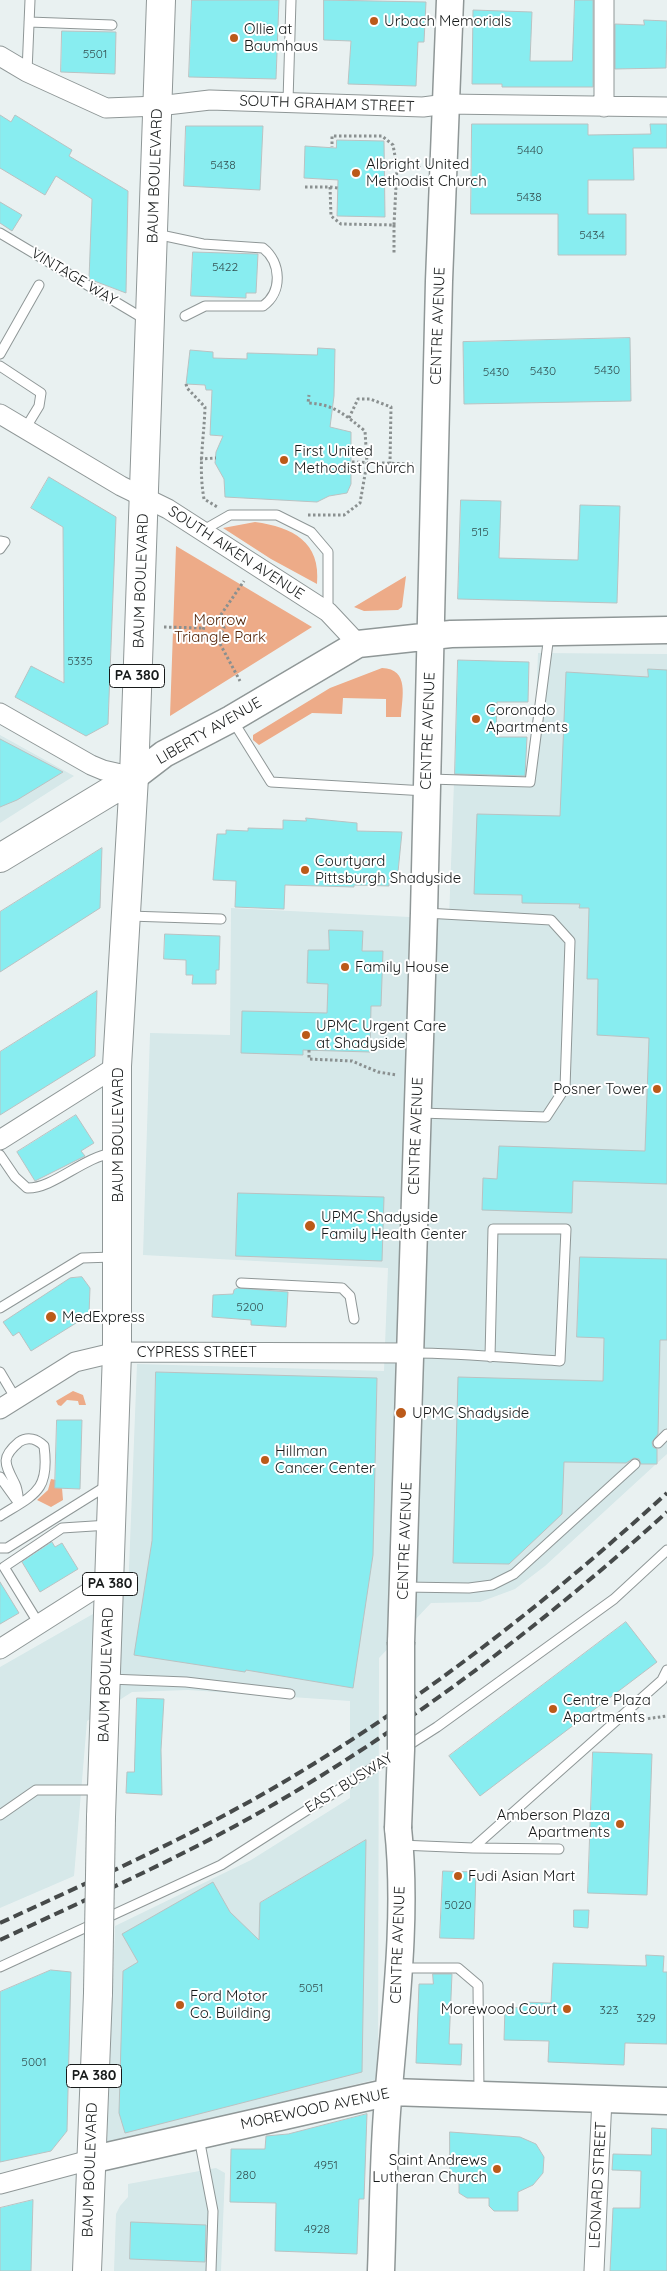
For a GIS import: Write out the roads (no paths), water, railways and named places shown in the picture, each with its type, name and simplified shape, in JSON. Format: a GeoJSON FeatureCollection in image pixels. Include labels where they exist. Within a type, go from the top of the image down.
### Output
{"type":"FeatureCollection","features":[{"type":"Feature","properties":{"kind":"main road","name":"BAUM BOULEVARD"},"geometry":{"type":"LineString","coordinates":[[87,2271],[98,1993],[101,1817],[117,1352],[117,1066],[134,777],[148,322],[154,233],[161,0]]}},
{"type":"Feature","properties":{"kind":"main road","name":"CENTRE AVENUE"},"geometry":{"type":"LineString","coordinates":[[381,2271],[387,2111],[390,2092],[398,1968],[401,1642],[424,913],[439,282],[450,0]]}},
{"type":"Feature","properties":{"kind":"main road"},"geometry":{"type":"LineString","coordinates":[[430,636],[667,630]]}},
{"type":"Feature","properties":{"kind":"main road","name":"LIBERTY AVENUE"},"geometry":{"type":"LineString","coordinates":[[0,858],[134,777],[164,754],[231,719],[358,644],[430,636]]}},
{"type":"Feature","properties":{"kind":"main road","name":"MOREWOOD AVENUE"},"geometry":{"type":"LineString","coordinates":[[90,2160],[390,2092],[479,2093],[667,2101]]}},
{"type":"Feature","properties":{"kind":"street"},"geometry":{"type":"LineString","coordinates":[[604,0],[604,107]]}},
{"type":"Feature","properties":{"kind":"street","name":"SOUTH GRAHAM STREET"},"geometry":{"type":"LineString","coordinates":[[0,56],[27,72],[106,108],[158,106],[210,100],[288,101],[424,107],[446,104],[667,107]]}},
{"type":"Feature","properties":{"kind":"street","name":"SOUTH AIKEN AVENUE"},"geometry":{"type":"LineString","coordinates":[[0,414],[121,486],[168,509],[328,612],[358,644]]}},
{"type":"Feature","properties":{"kind":"street"},"geometry":{"type":"LineString","coordinates":[[0,713],[91,765],[134,777]]}},
{"type":"Feature","properties":{"kind":"street"},"geometry":{"type":"LineString","coordinates":[[0,1140],[117,1066]]}},
{"type":"Feature","properties":{"kind":"street","name":"CYPRESS STREET"},"geometry":{"type":"LineString","coordinates":[[0,1409],[75,1362],[117,1352],[409,1354]]}},
{"type":"Feature","properties":{"kind":"street"},"geometry":{"type":"LineString","coordinates":[[0,1649],[110,1579]]}},
{"type":"Feature","properties":{"kind":"street","name":"LEONARD STREET"},"geometry":{"type":"LineString","coordinates":[[594,2271],[602,2098]]}},
{"type":"Feature","properties":{"kind":"street","name":"MOREWOOD AVENUE"},"geometry":{"type":"LineString","coordinates":[[0,2184],[90,2160]]}},
{"type":"Feature","properties":{"kind":"lane"},"geometry":{"type":"LineString","coordinates":[[27,72],[30,0]]}},
{"type":"Feature","properties":{"kind":"lane"},"geometry":{"type":"LineString","coordinates":[[288,101],[291,0]]}},
{"type":"Feature","properties":{"kind":"lane"},"geometry":{"type":"LineString","coordinates":[[29,22],[112,25]]}},
{"type":"Feature","properties":{"kind":"lane","name":"VINTAGE WAY"},"geometry":{"type":"LineString","coordinates":[[0,233],[148,322]]}},
{"type":"Feature","properties":{"kind":"lane"},"geometry":{"type":"LineString","coordinates":[[154,233],[204,244],[263,248],[269,253],[275,264],[278,278],[275,292],[271,300],[263,306],[204,306],[185,316]]}},
{"type":"Feature","properties":{"kind":"lane"},"geometry":{"type":"LineString","coordinates":[[0,354],[39,285]]}},
{"type":"Feature","properties":{"kind":"lane"},"geometry":{"type":"LineString","coordinates":[[0,366],[41,392],[39,406],[25,429]]}},
{"type":"Feature","properties":{"kind":"lane"},"geometry":{"type":"LineString","coordinates":[[201,531],[230,514],[277,515],[311,532],[328,552],[328,612]]}},
{"type":"Feature","properties":{"kind":"lane"},"geometry":{"type":"LineString","coordinates":[[0,541],[5,542],[0,549]]}},
{"type":"Feature","properties":{"kind":"lane"},"geometry":{"type":"LineString","coordinates":[[231,719],[271,782],[427,784],[530,782],[549,632]]}},
{"type":"Feature","properties":{"kind":"lane"},"geometry":{"type":"LineString","coordinates":[[417,1113],[546,1116],[565,1088],[570,941],[551,920],[424,913]]}},
{"type":"Feature","properties":{"kind":"lane"},"geometry":{"type":"LineString","coordinates":[[126,916],[221,919]]}},
{"type":"Feature","properties":{"kind":"lane"},"geometry":{"type":"LineString","coordinates":[[0,1155],[15,1177],[27,1188],[36,1188],[80,1164],[104,1154],[118,1153]]}},
{"type":"Feature","properties":{"kind":"lane"},"geometry":{"type":"LineString","coordinates":[[409,1354],[455,1353],[490,1357],[560,1361],[566,1229],[493,1229],[490,1357]]}},
{"type":"Feature","properties":{"kind":"lane"},"geometry":{"type":"LineString","coordinates":[[0,1308],[82,1258],[118,1257]]}},
{"type":"Feature","properties":{"kind":"lane"},"geometry":{"type":"LineString","coordinates":[[241,1283],[342,1288],[350,1296],[354,1319]]}},
{"type":"Feature","properties":{"kind":"lane"},"geometry":{"type":"LineString","coordinates":[[0,1372],[16,1399]]}},
{"type":"Feature","properties":{"kind":"lane"},"geometry":{"type":"LineString","coordinates":[[658,1443],[667,1434]]}},
{"type":"Feature","properties":{"kind":"lane"},"geometry":{"type":"LineString","coordinates":[[0,1516],[20,1504],[38,1490],[45,1478],[44,1446],[32,1439],[23,1439],[14,1445],[7,1452],[4,1460],[6,1470],[16,1485],[20,1504]]}},
{"type":"Feature","properties":{"kind":"lane"},"geometry":{"type":"LineString","coordinates":[[404,1587],[469,1588],[492,1585],[514,1574],[635,1464]]}},
{"type":"Feature","properties":{"kind":"lane"},"geometry":{"type":"LineString","coordinates":[[0,1476],[20,1504]]}},
{"type":"Feature","properties":{"kind":"lane"},"geometry":{"type":"LineString","coordinates":[[0,1548],[7,1548],[113,1482]]}},
{"type":"Feature","properties":{"kind":"lane"},"geometry":{"type":"LineString","coordinates":[[39,1624],[4,1567],[62,1528],[112,1525]]}},
{"type":"Feature","properties":{"kind":"lane","name":"EAST BUSWAY"},"geometry":{"type":"LineString","coordinates":[[0,1967],[222,1864],[437,1727],[614,1599],[667,1550]]}},
{"type":"Feature","properties":{"kind":"lane"},"geometry":{"type":"LineString","coordinates":[[473,1848],[662,1680],[667,1670]]}},
{"type":"Feature","properties":{"kind":"lane"},"geometry":{"type":"LineString","coordinates":[[106,1679],[186,1682],[290,1694]]}},
{"type":"Feature","properties":{"kind":"lane"},"geometry":{"type":"LineString","coordinates":[[0,1815],[36,1790],[103,1790]]}},
{"type":"Feature","properties":{"kind":"lane"},"geometry":{"type":"LineString","coordinates":[[399,1837],[473,1848],[559,1849]]}},
{"type":"Feature","properties":{"kind":"lane"},"geometry":{"type":"LineString","coordinates":[[398,1968],[438,1966],[458,1968],[478,1985],[479,2093]]}},
{"type":"Feature","properties":{"kind":"lane"},"geometry":{"type":"LineString","coordinates":[[198,2135],[213,2211],[211,2271]]}},
{"type":"Feature","properties":{"kind":"railway"},"geometry":{"type":"LineString","coordinates":[[0,1923],[136,1860],[204,1826],[323,1758],[426,1689],[476,1652],[573,1575],[667,1493]]}},
{"type":"Feature","properties":{"kind":"railway"},"geometry":{"type":"LineString","coordinates":[[0,1940],[140,1874],[242,1822],[380,1738],[479,1668],[527,1631],[667,1512]]}},
{"type":"Feature","properties":{"kind":"place","name":"Urbach Memorials"},"geometry":{"type":"Point","coordinates":[374,21]}},
{"type":"Feature","properties":{"kind":"place","name":"Ollie at Baumhaus"},"geometry":{"type":"Point","coordinates":[234,38]}},
{"type":"Feature","properties":{"kind":"place","name":"Albright United Methodist Church"},"geometry":{"type":"Point","coordinates":[356,173]}},
{"type":"Feature","properties":{"kind":"place","name":"First United Methodist Church"},"geometry":{"type":"Point","coordinates":[284,460]}},
{"type":"Feature","properties":{"kind":"place","name":"Coronado Apartments"},"geometry":{"type":"Point","coordinates":[476,719]}},
{"type":"Feature","properties":{"kind":"place","name":"Courtyard Pittsburgh Shadyside"},"geometry":{"type":"Point","coordinates":[305,870]}},
{"type":"Feature","properties":{"kind":"place","name":"Family House"},"geometry":{"type":"Point","coordinates":[345,967]}},
{"type":"Feature","properties":{"kind":"place","name":"UPMC Urgent Care at Shadyside"},"geometry":{"type":"Point","coordinates":[306,1035]}},
{"type":"Feature","properties":{"kind":"place","name":"Posner Tower"},"geometry":{"type":"Point","coordinates":[657,1089]}},
{"type":"Feature","properties":{"kind":"place","name":"UPMC Shadyside Family Health Center"},"geometry":{"type":"Point","coordinates":[310,1226]}},
{"type":"Feature","properties":{"kind":"place","name":"MedExpress"},"geometry":{"type":"Point","coordinates":[51,1317]}},
{"type":"Feature","properties":{"kind":"place","name":"UPMC Shadyside"},"geometry":{"type":"Point","coordinates":[401,1413]}},
{"type":"Feature","properties":{"kind":"place","name":"Hillman Cancer Center"},"geometry":{"type":"Point","coordinates":[265,1460]}},
{"type":"Feature","properties":{"kind":"place","name":"Centre Plaza Apartments"},"geometry":{"type":"Point","coordinates":[553,1709]}},
{"type":"Feature","properties":{"kind":"place","name":"Amberson Plaza Apartments"},"geometry":{"type":"Point","coordinates":[620,1824]}},
{"type":"Feature","properties":{"kind":"place","name":"Fudi Asian Mart"},"geometry":{"type":"Point","coordinates":[458,1876]}},
{"type":"Feature","properties":{"kind":"place","name":"Ford Motor Co. Building"},"geometry":{"type":"Point","coordinates":[180,2005]}},
{"type":"Feature","properties":{"kind":"place","name":"Morewood Court"},"geometry":{"type":"Point","coordinates":[567,2009]}},
{"type":"Feature","properties":{"kind":"place","name":"Saint Andrews Lutheran Church"},"geometry":{"type":"Point","coordinates":[497,2169]}},
{"type":"Feature","properties":{"kind":"park label","name":"Morrow Triangle Park"},"geometry":{"type":"Point","coordinates":[220,628]}}]}
